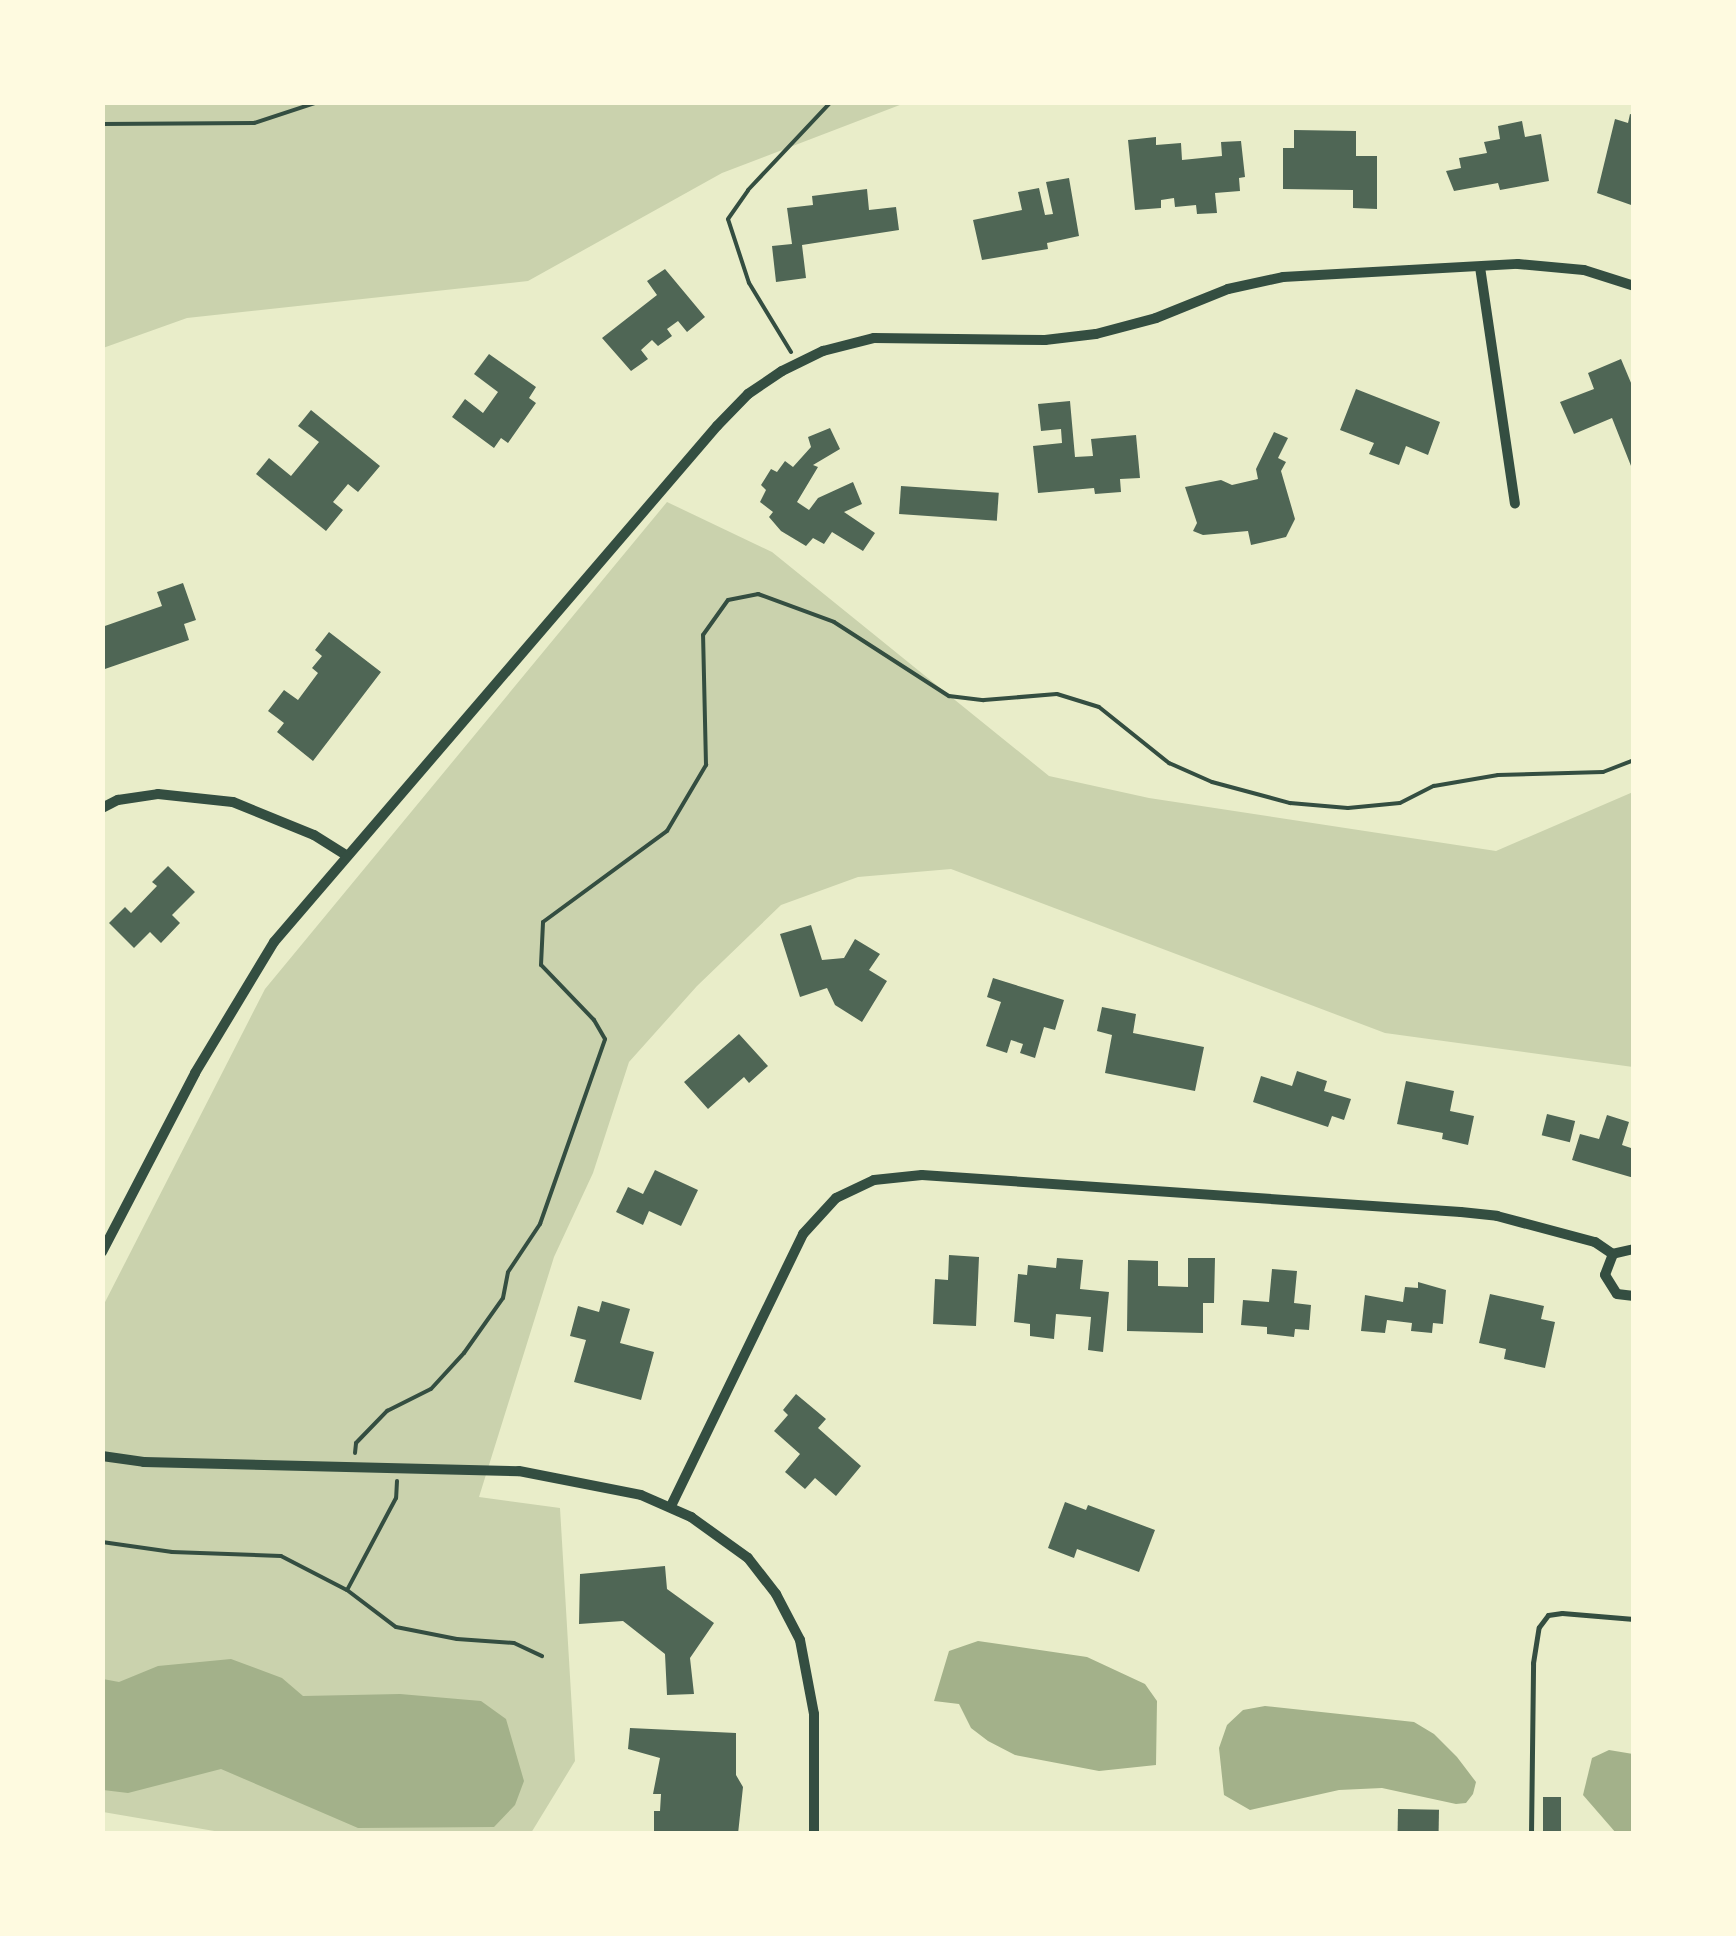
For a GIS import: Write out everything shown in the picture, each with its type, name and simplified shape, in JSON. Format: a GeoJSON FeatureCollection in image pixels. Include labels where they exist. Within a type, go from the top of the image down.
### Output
{"type":"FeatureCollection","features":[{"type":"Feature","properties":{"kind":"street"},"geometry":{"type":"LineString","coordinates":[[1480,266],[1515,503]]}},
{"type":"Feature","properties":{"kind":"street"},"geometry":{"type":"LineString","coordinates":[[102,1252],[252,973],[347,856],[734,408],[796,362],[874,338],[1045,340],[1096,334],[1156,318],[1228,290],[1283,277],[1480,266],[1560,266],[1634,286]]}},
{"type":"Feature","properties":{"kind":"street"},"geometry":{"type":"LineString","coordinates":[[102,808],[118,800],[158,794],[215,799],[314,835],[347,856]]}},
{"type":"Feature","properties":{"kind":"street"},"geometry":{"type":"LineString","coordinates":[[672,1506],[803,1234],[836,1198],[874,1180],[922,1175],[1461,1212],[1497,1216],[1595,1242],[1613,1254]]}},
{"type":"Feature","properties":{"kind":"street"},"geometry":{"type":"LineString","coordinates":[[1634,1249],[1613,1254],[1606,1263],[1609,1286],[1617,1294],[1634,1296]]}},
{"type":"Feature","properties":{"kind":"street"},"geometry":{"type":"LineString","coordinates":[[102,1456],[144,1462],[518,1471],[641,1495],[672,1506],[711,1528],[748,1558],[776,1594],[800,1640],[814,1714],[814,1834]]}},
{"type":"Feature","properties":{"kind":"lane"},"geometry":{"type":"LineString","coordinates":[[1531,1834],[1534,1663],[1539,1627],[1548,1616],[1562,1614],[1634,1619]]}},
{"type":"Feature","properties":{"kind":"path"},"geometry":{"type":"LineString","coordinates":[[102,124],[254,123],[318,102]]}},
{"type":"Feature","properties":{"kind":"path"},"geometry":{"type":"LineString","coordinates":[[796,362],[749,283],[728,219],[748,190],[831,102]]}},
{"type":"Feature","properties":{"kind":"path"},"geometry":{"type":"LineString","coordinates":[[355,1454],[356,1443],[388,1411],[431,1389],[464,1353],[503,1298],[508,1272],[540,1224],[604,1039],[594,1020],[541,965],[543,922],[667,831],[706,765],[703,635],[728,600],[758,594],[834,622],[949,696],[984,700],[1058,694],[1099,707],[1168,763],[1212,782],[1290,804],[1348,808],[1400,803],[1434,786],[1498,775],[1603,772],[1634,760]]}},
{"type":"Feature","properties":{"kind":"path"},"geometry":{"type":"LineString","coordinates":[[346,1590],[396,1498],[397,1479]]}},
{"type":"Feature","properties":{"kind":"path"},"geometry":{"type":"LineString","coordinates":[[102,1542],[172,1552],[281,1556],[346,1590],[396,1626],[457,1639],[514,1643],[542,1656]]}},
{"type":"Feature","properties":{"kind":"shaded area"},"geometry":{"type":"Polygon","coordinates":[[[102,103],[905,103],[722,173],[528,281],[187,318],[103,348],[102,103]]]}},
{"type":"Feature","properties":{"kind":"shaded area"},"geometry":{"type":"Polygon","coordinates":[[[667,502],[772,552],[1049,776],[1149,798],[1496,851],[1633,792],[1633,1067],[1385,1033],[951,869],[858,877],[781,905],[697,986],[629,1062],[593,1173],[554,1257],[479,1497],[560,1508],[575,1761],[531,1833],[226,1833],[103,1812],[102,1308],[265,989],[667,502]]]}},
{"type":"Feature","properties":{"kind":"shaded area"},"geometry":{"type":"Polygon","coordinates":[[[978,1641],[1087,1657],[1145,1684],[1157,1701],[1156,1765],[1099,1771],[1015,1755],[988,1741],[971,1728],[959,1704],[934,1701],[949,1651],[978,1641]]]}},
{"type":"Feature","properties":{"kind":"shaded area"},"geometry":{"type":"Polygon","coordinates":[[[231,1659],[282,1678],[303,1696],[400,1694],[481,1701],[506,1719],[524,1781],[515,1805],[494,1827],[358,1828],[221,1769],[128,1793],[103,1790],[103,1679],[119,1682],[158,1666],[231,1659]]]}},
{"type":"Feature","properties":{"kind":"shaded area"},"geometry":{"type":"Polygon","coordinates":[[[1265,1706],[1414,1722],[1434,1734],[1457,1757],[1476,1782],[1473,1794],[1466,1803],[1456,1804],[1382,1788],[1339,1790],[1250,1810],[1224,1795],[1219,1748],[1227,1725],[1243,1710],[1265,1706]]]}},
{"type":"Feature","properties":{"kind":"shaded area"},"geometry":{"type":"Polygon","coordinates":[[[1609,1750],[1633,1754],[1633,1833],[1616,1833],[1583,1795],[1592,1758],[1609,1750]]]}},
{"type":"Feature","properties":{"kind":"building"},"geometry":{"type":"Polygon","coordinates":[[[1630,114],[1634,115],[1634,206],[1597,193],[1615,119],[1628,123],[1630,114]]]}},
{"type":"Feature","properties":{"kind":"building"},"geometry":{"type":"Polygon","coordinates":[[[1522,121],[1525,137],[1541,134],[1549,181],[1500,190],[1498,183],[1454,191],[1446,171],[1461,168],[1459,158],[1487,153],[1484,142],[1500,139],[1498,126],[1522,121]]]}},
{"type":"Feature","properties":{"kind":"building"},"geometry":{"type":"Polygon","coordinates":[[[1294,130],[1356,131],[1356,156],[1377,156],[1377,209],[1353,208],[1353,190],[1283,189],[1283,148],[1294,148],[1294,130]]]}},
{"type":"Feature","properties":{"kind":"building"},"geometry":{"type":"Polygon","coordinates":[[[1156,137],[1156,145],[1181,143],[1182,160],[1222,156],[1221,142],[1241,141],[1245,177],[1239,178],[1240,191],[1215,193],[1217,213],[1197,214],[1196,205],[1175,207],[1174,198],[1161,200],[1161,208],[1135,210],[1128,140],[1156,137]]]}},
{"type":"Feature","properties":{"kind":"building"},"geometry":{"type":"Polygon","coordinates":[[[1069,178],[1079,236],[1047,243],[1048,249],[982,260],[973,220],[1022,210],[1018,192],[1039,188],[1045,215],[1053,214],[1046,182],[1069,178]]]}},
{"type":"Feature","properties":{"kind":"building"},"geometry":{"type":"Polygon","coordinates":[[[867,189],[869,210],[896,207],[899,230],[802,245],[806,278],[776,282],[772,246],[792,244],[787,208],[813,205],[812,196],[867,189]]]}},
{"type":"Feature","properties":{"kind":"building"},"geometry":{"type":"Polygon","coordinates":[[[665,269],[705,317],[687,332],[678,321],[667,329],[672,336],[658,346],[652,340],[641,350],[648,359],[631,371],[602,338],[657,295],[647,281],[665,269]]]}},
{"type":"Feature","properties":{"kind":"building"},"geometry":{"type":"Polygon","coordinates":[[[489,354],[536,387],[529,398],[536,403],[508,443],[501,438],[494,448],[452,417],[465,399],[483,413],[498,392],[474,374],[489,354]]]}},
{"type":"Feature","properties":{"kind":"building"},"geometry":{"type":"Polygon","coordinates":[[[1621,359],[1634,390],[1633,471],[1612,418],[1574,434],[1560,402],[1594,389],[1588,373],[1621,359]]]}},
{"type":"Feature","properties":{"kind":"building"},"geometry":{"type":"Polygon","coordinates":[[[1356,389],[1440,422],[1428,455],[1406,446],[1399,465],[1369,454],[1374,443],[1340,430],[1356,389]]]}},
{"type":"Feature","properties":{"kind":"building"},"geometry":{"type":"Polygon","coordinates":[[[1070,401],[1075,457],[1093,456],[1091,439],[1136,435],[1140,478],[1120,479],[1121,492],[1095,494],[1094,488],[1038,493],[1033,446],[1062,443],[1061,429],[1041,431],[1038,404],[1070,401]]]}},
{"type":"Feature","properties":{"kind":"building"},"geometry":{"type":"Polygon","coordinates":[[[311,410],[380,466],[358,492],[348,484],[333,502],[343,510],[326,531],[256,474],[269,458],[291,476],[319,442],[298,426],[311,410]]]}},
{"type":"Feature","properties":{"kind":"building"},"geometry":{"type":"Polygon","coordinates":[[[830,428],[840,449],[813,465],[818,467],[797,502],[809,510],[818,498],[853,482],[862,504],[844,512],[875,533],[863,551],[832,532],[824,544],[813,538],[806,546],[781,531],[769,517],[773,512],[760,502],[766,490],[761,485],[771,469],[777,472],[785,461],[793,467],[811,447],[808,437],[830,428]]]}},
{"type":"Feature","properties":{"kind":"building"},"geometry":{"type":"Polygon","coordinates":[[[1274,432],[1288,438],[1278,458],[1286,462],[1281,471],[1295,519],[1286,537],[1251,545],[1248,531],[1203,535],[1193,531],[1197,523],[1185,487],[1221,480],[1232,485],[1258,479],[1256,469],[1274,432]]]}},
{"type":"Feature","properties":{"kind":"building"},"geometry":{"type":"Polygon","coordinates":[[[901,486],[999,493],[997,521],[899,514],[901,486]]]}},
{"type":"Feature","properties":{"kind":"building"},"geometry":{"type":"Polygon","coordinates":[[[183,583],[196,620],[184,624],[189,640],[102,670],[102,627],[162,606],[157,592],[183,583]]]}},
{"type":"Feature","properties":{"kind":"building"},"geometry":{"type":"Polygon","coordinates":[[[329,632],[381,672],[313,761],[277,732],[284,723],[268,711],[284,690],[298,700],[318,673],[312,668],[322,656],[315,650],[329,632]]]}},
{"type":"Feature","properties":{"kind":"building"},"geometry":{"type":"Polygon","coordinates":[[[168,866],[195,892],[172,915],[180,923],[161,943],[150,932],[134,948],[109,923],[125,907],[131,913],[157,886],[152,882],[168,866]]]}},
{"type":"Feature","properties":{"kind":"building"},"geometry":{"type":"Polygon","coordinates":[[[811,925],[822,960],[844,958],[855,939],[880,954],[869,970],[887,981],[862,1022],[835,1005],[827,988],[800,997],[780,934],[811,925]]]}},
{"type":"Feature","properties":{"kind":"building"},"geometry":{"type":"Polygon","coordinates":[[[993,978],[1064,1000],[1055,1030],[1044,1027],[1035,1058],[1020,1053],[1023,1044],[1011,1040],[1007,1053],[986,1046],[1001,1002],[987,997],[993,978]]]}},
{"type":"Feature","properties":{"kind":"building"},"geometry":{"type":"Polygon","coordinates":[[[1102,1007],[1136,1014],[1133,1033],[1204,1047],[1195,1091],[1105,1073],[1112,1035],[1097,1031],[1102,1007]]]}},
{"type":"Feature","properties":{"kind":"building"},"geometry":{"type":"Polygon","coordinates":[[[739,1034],[768,1066],[749,1083],[744,1077],[708,1109],[684,1082],[739,1034]]]}},
{"type":"Feature","properties":{"kind":"building"},"geometry":{"type":"Polygon","coordinates":[[[1297,1071],[1327,1081],[1324,1091],[1351,1099],[1344,1120],[1332,1116],[1328,1127],[1253,1102],[1261,1076],[1292,1086],[1297,1071]]]}},
{"type":"Feature","properties":{"kind":"building"},"geometry":{"type":"Polygon","coordinates":[[[1406,1081],[1454,1091],[1450,1111],[1474,1116],[1468,1145],[1442,1139],[1443,1133],[1397,1124],[1406,1081]]]}},
{"type":"Feature","properties":{"kind":"building"},"geometry":{"type":"Polygon","coordinates":[[[1547,1114],[1575,1121],[1570,1142],[1542,1135],[1547,1114]]]}},
{"type":"Feature","properties":{"kind":"building"},"geometry":{"type":"Polygon","coordinates":[[[1607,1115],[1629,1122],[1622,1145],[1634,1149],[1634,1178],[1572,1160],[1580,1134],[1599,1139],[1607,1115]]]}},
{"type":"Feature","properties":{"kind":"building"},"geometry":{"type":"Polygon","coordinates":[[[655,1170],[698,1190],[681,1226],[649,1211],[643,1225],[616,1212],[628,1187],[643,1194],[655,1170]]]}},
{"type":"Feature","properties":{"kind":"building"},"geometry":{"type":"Polygon","coordinates":[[[949,1255],[979,1257],[976,1326],[933,1324],[935,1279],[948,1280],[949,1255]]]}},
{"type":"Feature","properties":{"kind":"building"},"geometry":{"type":"Polygon","coordinates":[[[1057,1258],[1083,1260],[1080,1289],[1109,1292],[1103,1352],[1088,1350],[1091,1317],[1056,1314],[1054,1339],[1030,1336],[1030,1324],[1014,1322],[1018,1274],[1027,1275],[1028,1265],[1056,1268],[1057,1258]]]}},
{"type":"Feature","properties":{"kind":"building"},"geometry":{"type":"Polygon","coordinates":[[[1188,1258],[1215,1258],[1214,1303],[1203,1303],[1203,1333],[1127,1331],[1128,1260],[1158,1261],[1158,1286],[1188,1287],[1188,1258]]]}},
{"type":"Feature","properties":{"kind":"building"},"geometry":{"type":"Polygon","coordinates":[[[1272,1269],[1297,1271],[1294,1303],[1311,1305],[1309,1330],[1295,1329],[1294,1337],[1267,1334],[1267,1327],[1241,1325],[1243,1300],[1269,1302],[1272,1269]]]}},
{"type":"Feature","properties":{"kind":"building"},"geometry":{"type":"Polygon","coordinates":[[[1418,1282],[1446,1290],[1443,1324],[1433,1323],[1432,1333],[1411,1331],[1412,1323],[1387,1320],[1385,1333],[1361,1331],[1365,1295],[1403,1302],[1405,1287],[1418,1288],[1418,1282]]]}},
{"type":"Feature","properties":{"kind":"building"},"geometry":{"type":"Polygon","coordinates":[[[1490,1294],[1544,1306],[1541,1319],[1555,1322],[1545,1368],[1504,1359],[1506,1349],[1479,1343],[1490,1294]]]}},
{"type":"Feature","properties":{"kind":"building"},"geometry":{"type":"Polygon","coordinates":[[[602,1301],[630,1309],[620,1343],[654,1352],[641,1400],[574,1382],[586,1340],[570,1336],[578,1306],[599,1312],[602,1301]]]}},
{"type":"Feature","properties":{"kind":"building"},"geometry":{"type":"Polygon","coordinates":[[[796,1394],[826,1419],[818,1428],[861,1466],[836,1496],[815,1478],[805,1489],[785,1472],[800,1454],[774,1431],[788,1415],[783,1410],[796,1394]]]}},
{"type":"Feature","properties":{"kind":"building"},"geometry":{"type":"Polygon","coordinates":[[[1065,1502],[1086,1510],[1088,1505],[1155,1530],[1139,1572],[1077,1549],[1074,1558],[1048,1548],[1065,1502]]]}},
{"type":"Feature","properties":{"kind":"building"},"geometry":{"type":"Polygon","coordinates":[[[665,1566],[667,1589],[714,1623],[690,1658],[694,1694],[667,1695],[665,1654],[623,1621],[579,1624],[580,1574],[665,1566]]]}},
{"type":"Feature","properties":{"kind":"building"},"geometry":{"type":"Polygon","coordinates":[[[630,1728],[736,1733],[736,1775],[743,1787],[738,1834],[654,1834],[654,1811],[660,1811],[661,1794],[653,1794],[660,1758],[628,1749],[630,1728]]]}},
{"type":"Feature","properties":{"kind":"building"},"geometry":{"type":"Polygon","coordinates":[[[1543,1797],[1561,1797],[1561,1834],[1543,1834],[1543,1797]]]}},
{"type":"Feature","properties":{"kind":"building"},"geometry":{"type":"Polygon","coordinates":[[[1398,1809],[1439,1810],[1439,1834],[1398,1833],[1398,1809]]]}}]}
